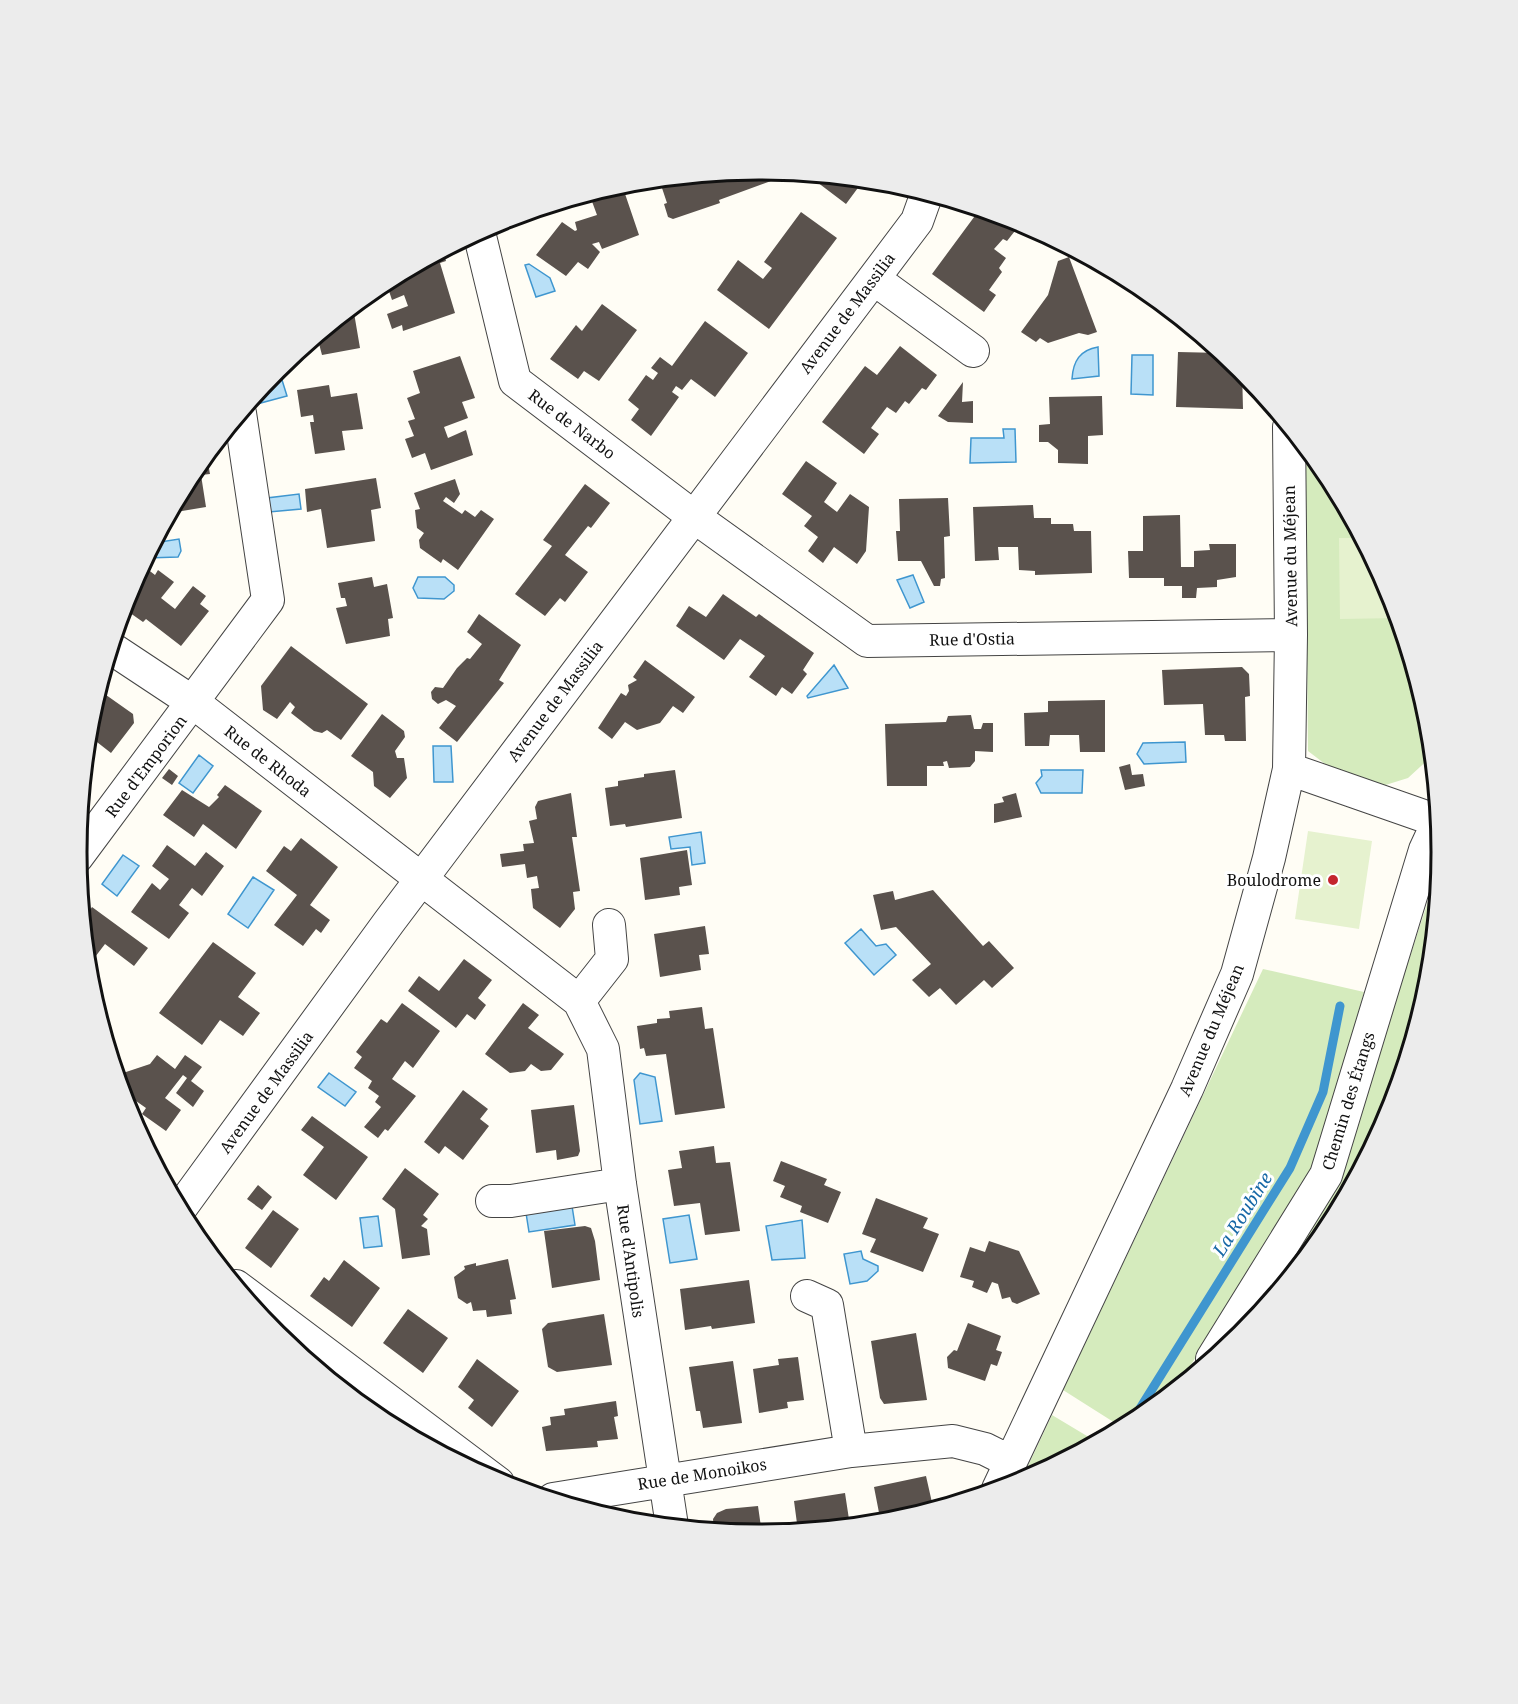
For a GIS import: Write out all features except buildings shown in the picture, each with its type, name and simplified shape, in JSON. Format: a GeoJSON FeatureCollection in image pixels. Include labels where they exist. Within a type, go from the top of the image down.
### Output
{"type":"FeatureCollection","features":[{"type":"Feature","properties":{"kind":"street","name":"Avenue de Massilia"},"geometry":{"type":"LineString","coordinates":[[185,1202],[421,879],[917,221],[924,201]]}},
{"type":"Feature","properties":{"kind":"street","name":"Rue de Narbo"},"geometry":{"type":"LineString","coordinates":[[481,240],[515,381],[693,516]]}},
{"type":"Feature","properties":{"kind":"street"},"geometry":{"type":"LineString","coordinates":[[874,279],[973,351]]}},
{"type":"Feature","properties":{"kind":"street","name":"Rue d'Emporion"},"geometry":{"type":"LineString","coordinates":[[87,844],[194,703],[268,600],[242,424]]}},
{"type":"Feature","properties":{"kind":"street","name":"Avenue du Méjean"},"geometry":{"type":"LineString","coordinates":[[1004,1478],[1187,1089],[1237,974],[1269,858],[1289,769],[1291,635],[1289,440]]}},
{"type":"Feature","properties":{"kind":"street","name":"Rue d'Ostia"},"geometry":{"type":"LineString","coordinates":[[693,516],[867,641],[1291,635]]}},
{"type":"Feature","properties":{"kind":"street","name":"Rue de Rhoda"},"geometry":{"type":"LineString","coordinates":[[118,653],[194,703],[421,879]]}},
{"type":"Feature","properties":{"kind":"street"},"geometry":{"type":"LineString","coordinates":[[1289,769],[1430,819]]}},
{"type":"Feature","properties":{"kind":"street","name":"Chemin des Étangs"},"geometry":{"type":"LineString","coordinates":[[1229,1332],[1326,1175],[1431,838]]}},
{"type":"Feature","properties":{"kind":"street","name":"Rue d'Antipolis"},"geometry":{"type":"LineString","coordinates":[[421,879],[579,1001],[603,1049],[620,1184],[671,1518]]}},
{"type":"Feature","properties":{"kind":"street"},"geometry":{"type":"LineString","coordinates":[[579,1001],[612,959],[609,925]]}},
{"type":"Feature","properties":{"kind":"street"},"geometry":{"type":"LineString","coordinates":[[492,1202],[620,1184]]}},
{"type":"Feature","properties":{"kind":"street"},"geometry":{"type":"LineString","coordinates":[[807,1296],[827,1305],[851,1450]]}},
{"type":"Feature","properties":{"kind":"street"},"geometry":{"type":"LineString","coordinates":[[266,1308],[458,1453]]}},
{"type":"Feature","properties":{"kind":"street","name":"Rue de Monoikos"},"geometry":{"type":"LineString","coordinates":[[569,1496],[851,1450],[953,1441],[985,1449],[1011,1462]]}},
{"type":"Feature","properties":{"kind":"green space"},"geometry":{"type":"Polygon","coordinates":[[[1305,461],[1341,516],[1380,595],[1408,678],[1425,763],[1408,778],[1379,787],[1325,764],[1308,751],[1305,461]]]}},
{"type":"Feature","properties":{"kind":"green space"},"geometry":{"type":"Polygon","coordinates":[[[1339,538],[1353,538],[1388,618],[1340,619],[1339,538]]]}},
{"type":"Feature","properties":{"kind":"green space","name":"Boulodrome"},"geometry":{"type":"Polygon","coordinates":[[[1308,831],[1372,841],[1359,929],[1295,919],[1308,831]]]}},
{"type":"Feature","properties":{"kind":"green space"},"geometry":{"type":"Polygon","coordinates":[[[1430,895],[1418,983],[1408,1026],[1380,1109],[1341,1188],[1318,1225],[1271,1287],[1336,1181],[1430,895]]]}},
{"type":"Feature","properties":{"kind":"green space"},"geometry":{"type":"Polygon","coordinates":[[[1263,969],[1364,992],[1313,1171],[1189,1367],[1114,1422],[1063,1390],[1263,969]]]}},
{"type":"Feature","properties":{"kind":"green space"},"geometry":{"type":"Polygon","coordinates":[[[1052,1415],[1089,1437],[1056,1455],[1027,1468],[1052,1415]]]}},
{"type":"Feature","properties":{"kind":"water"},"geometry":{"type":"Polygon","coordinates":[[[529,264],[550,278],[555,291],[536,297],[525,265],[529,264]]]}},
{"type":"Feature","properties":{"kind":"water"},"geometry":{"type":"Polygon","coordinates":[[[1098,347],[1099,376],[1072,379],[1079,357],[1086,351],[1098,347]]]}},
{"type":"Feature","properties":{"kind":"water"},"geometry":{"type":"Polygon","coordinates":[[[1132,355],[1153,355],[1153,395],[1131,394],[1132,355]]]}},
{"type":"Feature","properties":{"kind":"water"},"geometry":{"type":"Polygon","coordinates":[[[281,380],[287,396],[259,403],[281,380]]]}},
{"type":"Feature","properties":{"kind":"water"},"geometry":{"type":"Polygon","coordinates":[[[1003,429],[1015,429],[1016,462],[970,463],[971,438],[1004,438],[1003,429]]]}},
{"type":"Feature","properties":{"kind":"water"},"geometry":{"type":"Polygon","coordinates":[[[299,494],[301,509],[269,512],[267,498],[299,494]]]}},
{"type":"Feature","properties":{"kind":"water"},"geometry":{"type":"Polygon","coordinates":[[[179,539],[181,551],[178,557],[155,558],[163,542],[179,539]]]}},
{"type":"Feature","properties":{"kind":"water"},"geometry":{"type":"Polygon","coordinates":[[[913,575],[924,602],[910,608],[897,580],[913,575]]]}},
{"type":"Feature","properties":{"kind":"water"},"geometry":{"type":"Polygon","coordinates":[[[418,577],[445,577],[454,585],[454,591],[444,599],[418,598],[413,588],[418,577]]]}},
{"type":"Feature","properties":{"kind":"water"},"geometry":{"type":"Polygon","coordinates":[[[834,665],[848,688],[808,698],[807,696],[834,665]]]}},
{"type":"Feature","properties":{"kind":"water"},"geometry":{"type":"Polygon","coordinates":[[[1185,742],[1186,762],[1144,764],[1137,754],[1143,743],[1185,742]]]}},
{"type":"Feature","properties":{"kind":"water"},"geometry":{"type":"Polygon","coordinates":[[[433,746],[451,746],[453,782],[434,782],[433,746]]]}},
{"type":"Feature","properties":{"kind":"water"},"geometry":{"type":"Polygon","coordinates":[[[199,755],[213,766],[193,793],[179,783],[199,755]]]}},
{"type":"Feature","properties":{"kind":"water"},"geometry":{"type":"Polygon","coordinates":[[[1041,770],[1083,770],[1082,793],[1041,793],[1036,783],[1042,776],[1041,770]]]}},
{"type":"Feature","properties":{"kind":"water"},"geometry":{"type":"Polygon","coordinates":[[[701,832],[705,863],[692,865],[690,847],[671,849],[669,837],[701,832]]]}},
{"type":"Feature","properties":{"kind":"water"},"geometry":{"type":"Polygon","coordinates":[[[123,855],[139,866],[117,896],[102,884],[123,855]]]}},
{"type":"Feature","properties":{"kind":"water"},"geometry":{"type":"Polygon","coordinates":[[[253,877],[274,890],[248,928],[228,914],[253,877]]]}},
{"type":"Feature","properties":{"kind":"water"},"geometry":{"type":"Polygon","coordinates":[[[861,929],[876,946],[886,944],[896,955],[874,975],[845,943],[861,929]]]}},
{"type":"Feature","properties":{"kind":"water"},"geometry":{"type":"Polygon","coordinates":[[[329,1073],[356,1092],[345,1106],[318,1087],[329,1073]]]}},
{"type":"Feature","properties":{"kind":"water"},"geometry":{"type":"Polygon","coordinates":[[[640,1073],[655,1077],[662,1121],[640,1124],[634,1080],[640,1073]]]}},
{"type":"Feature","properties":{"kind":"water"},"geometry":{"type":"Polygon","coordinates":[[[572,1206],[575,1225],[529,1232],[526,1213],[572,1206]]]}},
{"type":"Feature","properties":{"kind":"water"},"geometry":{"type":"Polygon","coordinates":[[[689,1215],[697,1259],[670,1263],[663,1219],[689,1215]]]}},
{"type":"Feature","properties":{"kind":"water"},"geometry":{"type":"Polygon","coordinates":[[[378,1216],[382,1246],[364,1248],[360,1218],[378,1216]]]}},
{"type":"Feature","properties":{"kind":"water"},"geometry":{"type":"Polygon","coordinates":[[[802,1220],[805,1258],[772,1260],[766,1226],[802,1220]]]}},
{"type":"Feature","properties":{"kind":"water"},"geometry":{"type":"Polygon","coordinates":[[[861,1251],[863,1259],[878,1266],[878,1271],[867,1281],[850,1284],[844,1254],[861,1251]]]}},
{"type":"Feature","properties":{"kind":"waterway","name":"La Roubine"},"geometry":{"type":"LineString","coordinates":[[1144,1402],[1290,1168],[1323,1092],[1340,1006]]}},
{"type":"Feature","properties":{"kind":"place","name":"Boulodrome"},"geometry":{"type":"Point","coordinates":[1333,880]}}]}
